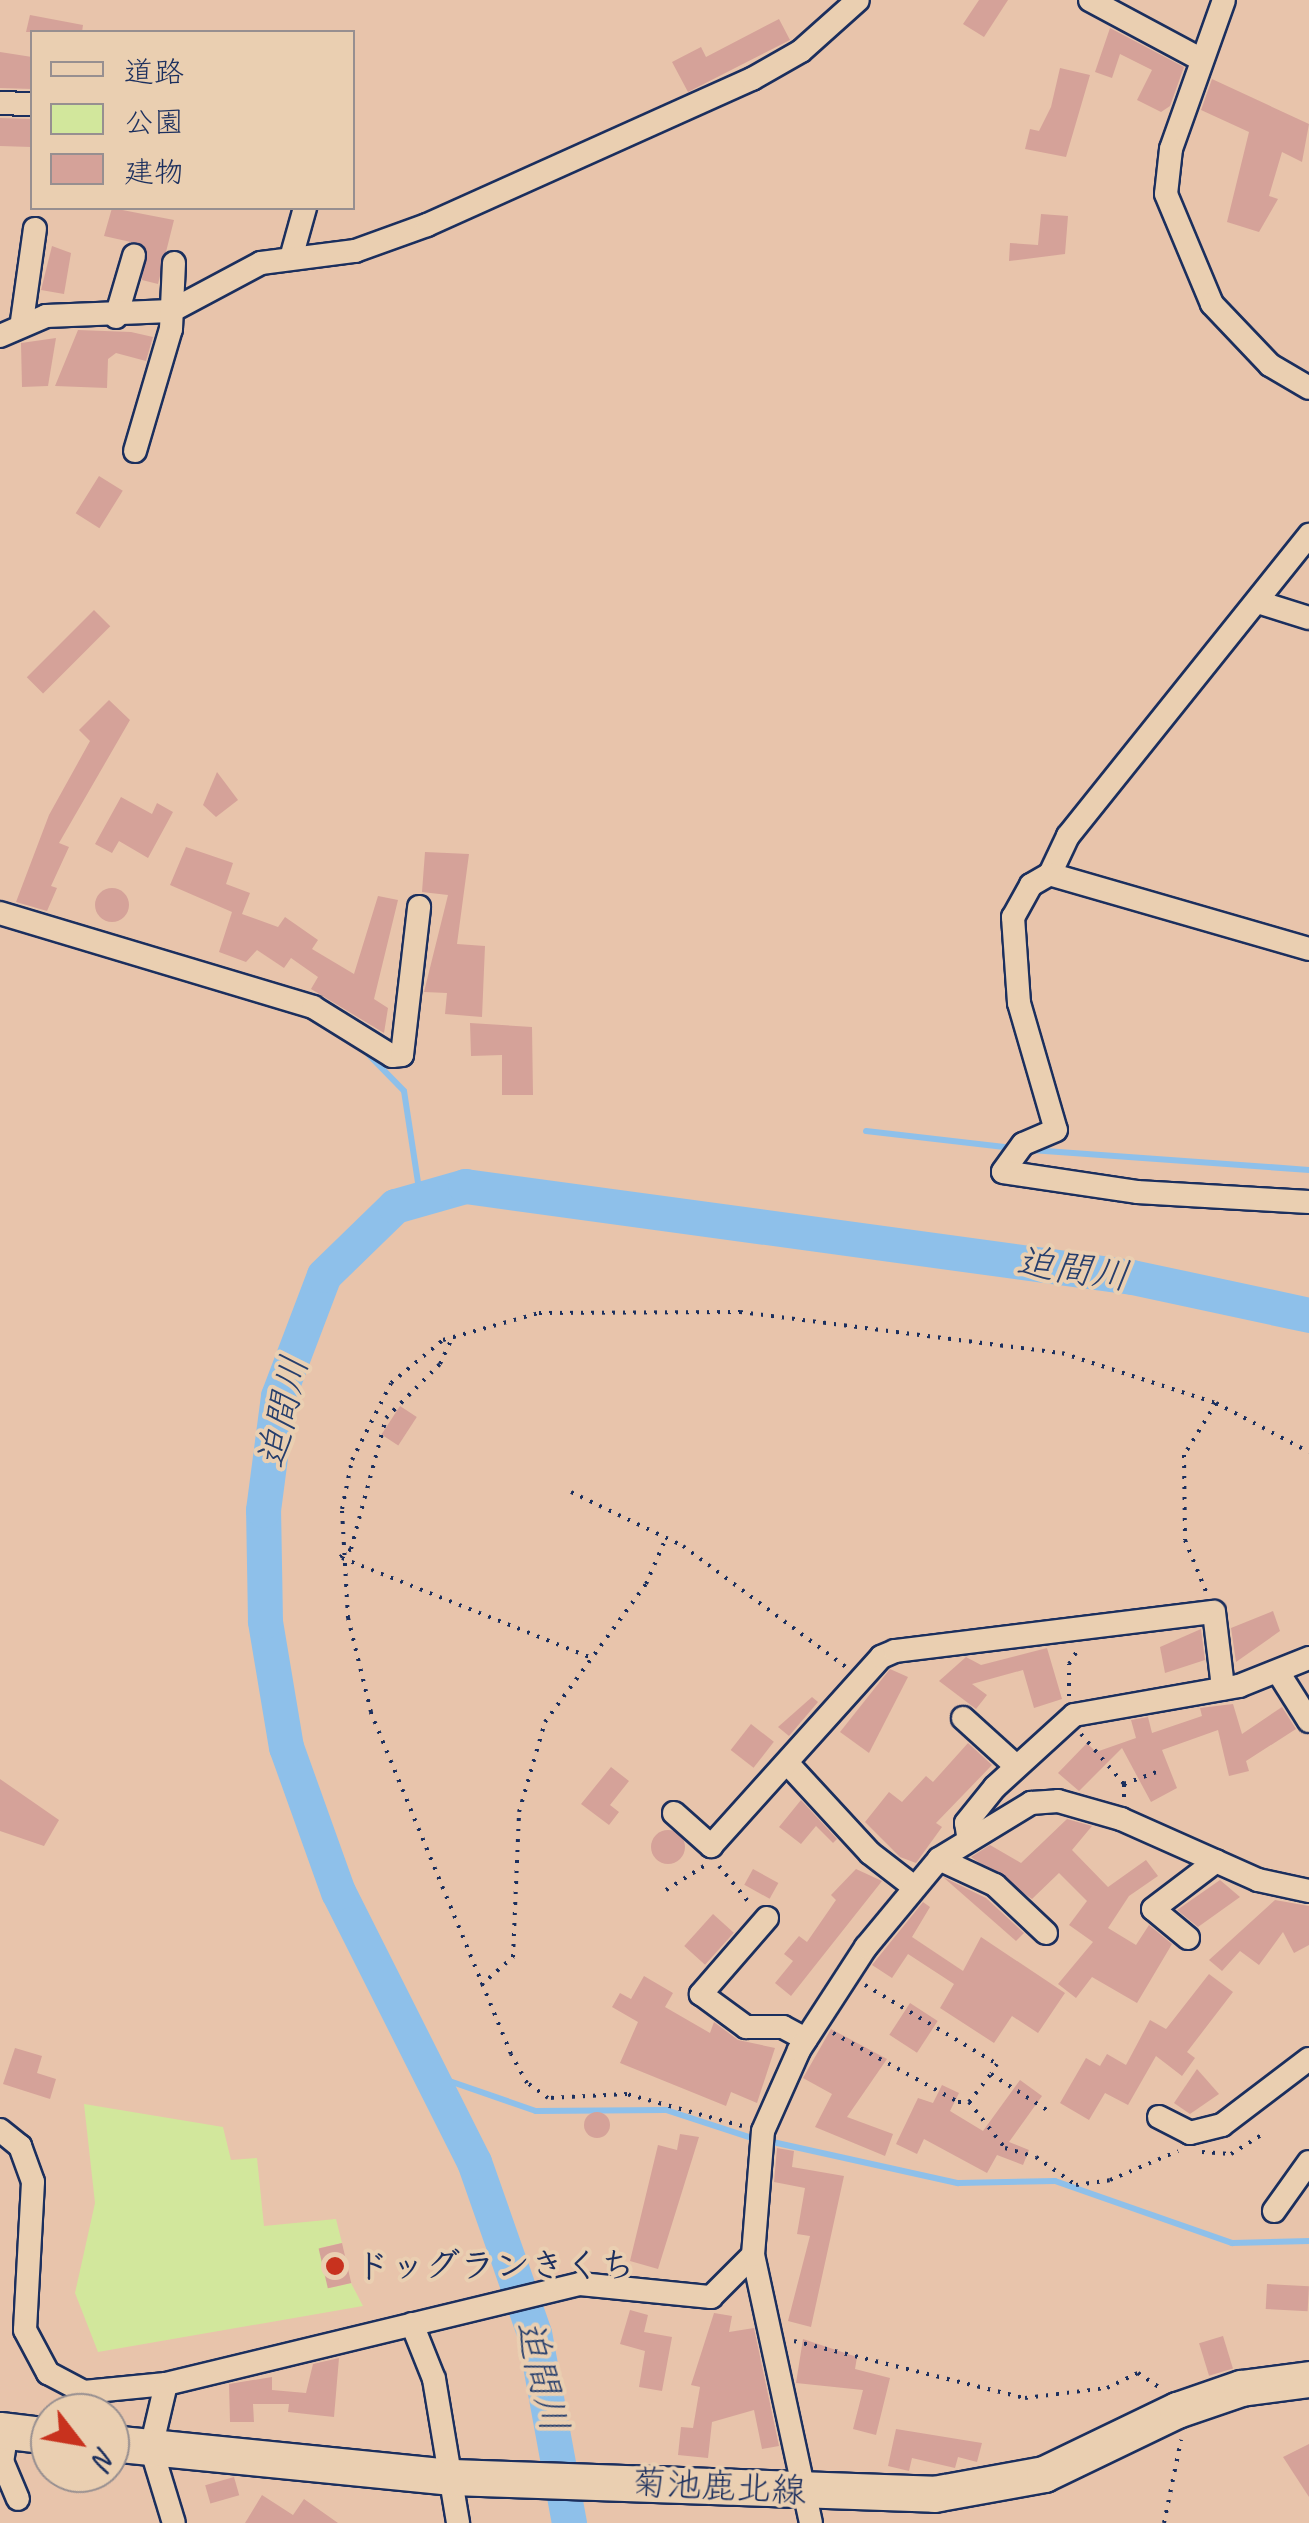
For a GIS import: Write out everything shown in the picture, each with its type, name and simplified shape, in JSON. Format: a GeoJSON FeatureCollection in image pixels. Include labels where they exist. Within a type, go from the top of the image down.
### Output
{"type":"FeatureCollection","features":[{"type":"Feature","properties":{"kind":"main road","name":"菊池鹿北線"},"geometry":{"type":"LineString","coordinates":[[130,2445],[452,2477],[639,2482],[809,2508],[987,2490],[1083,2460],[1177,2410],[1241,2388],[1309,2379]]}},
{"type":"Feature","properties":{"kind":"main road"},"geometry":{"type":"LineString","coordinates":[[3,2430],[30,2433]]}},
{"type":"Feature","properties":{"kind":"street"},"geometry":{"type":"LineString","coordinates":[[0,336],[22,320],[116,318],[171,311],[261,262],[355,251],[635,138],[782,63],[858,0]]}},
{"type":"Feature","properties":{"kind":"street"},"geometry":{"type":"LineString","coordinates":[[1090,0],[1200,59]]}},
{"type":"Feature","properties":{"kind":"street"},"geometry":{"type":"LineString","coordinates":[[1224,0],[1200,59],[1163,179],[1166,194],[1212,304],[1270,365],[1309,388]]}},
{"type":"Feature","properties":{"kind":"street"},"geometry":{"type":"LineString","coordinates":[[0,103],[30,104]]}},
{"type":"Feature","properties":{"kind":"street"},"geometry":{"type":"LineString","coordinates":[[292,258],[305,210]]}},
{"type":"Feature","properties":{"kind":"street"},"geometry":{"type":"LineString","coordinates":[[22,320],[35,229]]}},
{"type":"Feature","properties":{"kind":"street"},"geometry":{"type":"LineString","coordinates":[[116,318],[134,256]]}},
{"type":"Feature","properties":{"kind":"street"},"geometry":{"type":"LineString","coordinates":[[134,450],[171,311],[174,263]]}},
{"type":"Feature","properties":{"kind":"street"},"geometry":{"type":"LineString","coordinates":[[1309,535],[1068,836],[1050,874],[1021,895],[1013,918],[1021,1020],[1056,1130],[1022,1144],[1003,1172],[1137,1192],[1309,1202]]}},
{"type":"Feature","properties":{"kind":"street"},"geometry":{"type":"LineString","coordinates":[[1258,602],[1309,618]]}},
{"type":"Feature","properties":{"kind":"street"},"geometry":{"type":"LineString","coordinates":[[1050,874],[1309,948]]}},
{"type":"Feature","properties":{"kind":"street"},"geometry":{"type":"LineString","coordinates":[[0,913],[313,1007],[392,1056],[402,1055],[419,907]]}},
{"type":"Feature","properties":{"kind":"street"},"geometry":{"type":"LineString","coordinates":[[674,1814],[712,1853],[881,1657],[928,1644],[1086,1630],[1214,1612],[1222,1688]]}},
{"type":"Feature","properties":{"kind":"street"},"geometry":{"type":"LineString","coordinates":[[968,1835],[966,1824],[1016,1766],[1071,1717],[1222,1688],[1278,1672],[1309,1658]]}},
{"type":"Feature","properties":{"kind":"street"},"geometry":{"type":"LineString","coordinates":[[1278,1672],[1309,1721]]}},
{"type":"Feature","properties":{"kind":"street"},"geometry":{"type":"LineString","coordinates":[[963,1718],[1016,1766]]}},
{"type":"Feature","properties":{"kind":"street"},"geometry":{"type":"LineString","coordinates":[[788,1764],[870,1853],[914,1886]]}},
{"type":"Feature","properties":{"kind":"street"},"geometry":{"type":"LineString","coordinates":[[809,2508],[776,2336],[753,2255],[763,2131],[811,2031],[914,1886],[968,1835],[1030,1803],[1058,1801],[1125,1822],[1216,1862],[1309,1892]]}},
{"type":"Feature","properties":{"kind":"street"},"geometry":{"type":"LineString","coordinates":[[939,1859],[996,1885],[1046,1933]]}},
{"type":"Feature","properties":{"kind":"street"},"geometry":{"type":"LineString","coordinates":[[1188,1938],[1153,1909],[1216,1862]]}},
{"type":"Feature","properties":{"kind":"street"},"geometry":{"type":"LineString","coordinates":[[767,1918],[702,1994],[746,2026],[811,2031]]}},
{"type":"Feature","properties":{"kind":"street"},"geometry":{"type":"LineString","coordinates":[[1159,2117],[1190,2133],[1222,2125],[1309,2058]]}},
{"type":"Feature","properties":{"kind":"street"},"geometry":{"type":"LineString","coordinates":[[0,2130],[20,2146],[33,2182],[23,2302],[40,2364],[84,2392],[166,2384],[580,2284],[711,2297],[753,2255]]}},
{"type":"Feature","properties":{"kind":"street"},"geometry":{"type":"LineString","coordinates":[[1274,2210],[1309,2162]]}},
{"type":"Feature","properties":{"kind":"street"},"geometry":{"type":"LineString","coordinates":[[412,2324],[434,2378],[458,2523]]}},
{"type":"Feature","properties":{"kind":"street"},"geometry":{"type":"LineString","coordinates":[[166,2384],[151,2448],[174,2523]]}},
{"type":"Feature","properties":{"kind":"street"},"geometry":{"type":"LineString","coordinates":[[3,2430],[2,2461],[18,2498]]}},
{"type":"Feature","properties":{"kind":"path"},"geometry":{"type":"LineString","coordinates":[[763,2131],[682,2104],[606,2093],[548,2098],[526,2083],[480,1984],[371,1712],[340,1558],[352,1460],[368,1419],[418,1356],[453,1336],[539,1313],[740,1312],[1062,1353],[1216,1403],[1309,1452]]}},
{"type":"Feature","properties":{"kind":"path"},"geometry":{"type":"LineString","coordinates":[[340,1558],[351,1549],[386,1418],[440,1364],[453,1336]]}},
{"type":"Feature","properties":{"kind":"path"},"geometry":{"type":"LineString","coordinates":[[1214,1612],[1185,1540],[1184,1456],[1216,1403]]}},
{"type":"Feature","properties":{"kind":"path"},"geometry":{"type":"LineString","coordinates":[[571,1492],[666,1538],[863,1680]]}},
{"type":"Feature","properties":{"kind":"path"},"geometry":{"type":"LineString","coordinates":[[480,1984],[513,1956],[519,1812],[545,1722],[588,1657],[646,1584],[666,1538]]}},
{"type":"Feature","properties":{"kind":"path"},"geometry":{"type":"LineString","coordinates":[[340,1558],[588,1657]]}},
{"type":"Feature","properties":{"kind":"path"},"geometry":{"type":"LineString","coordinates":[[1086,1630],[1066,1679],[1071,1717],[1124,1784],[1125,1822]]}},
{"type":"Feature","properties":{"kind":"path"},"geometry":{"type":"LineString","coordinates":[[1124,1784],[1162,1770]]}},
{"type":"Feature","properties":{"kind":"path"},"geometry":{"type":"LineString","coordinates":[[666,1890],[712,1853],[767,1918]]}},
{"type":"Feature","properties":{"kind":"path"},"geometry":{"type":"LineString","coordinates":[[848,1976],[997,2064],[968,2102]]}},
{"type":"Feature","properties":{"kind":"path"},"geometry":{"type":"LineString","coordinates":[[811,2031],[968,2102],[1005,2148],[1036,2157],[1076,2185],[1110,2180],[1162,2152],[1231,2154],[1260,2135]]}},
{"type":"Feature","properties":{"kind":"path"},"geometry":{"type":"LineString","coordinates":[[990,2074],[1050,2112]]}},
{"type":"Feature","properties":{"kind":"path"},"geometry":{"type":"LineString","coordinates":[[776,2336],[1025,2398],[1107,2388],[1138,2374],[1177,2410],[1182,2446],[1164,2523]]}},
{"type":"Feature","properties":{"kind":"green space"},"geometry":{"type":"Polygon","coordinates":[[[84,2104],[223,2127],[231,2160],[257,2158],[264,2226],[336,2219],[342,2243],[320,2248],[330,2288],[351,2283],[363,2306],[98,2352],[75,2293],[95,2203],[84,2104]]]}},
{"type":"Feature","properties":{"kind":"building"},"geometry":{"type":"Polygon","coordinates":[[[979,0],[1008,0],[984,37],[963,24],[979,0]]]}},
{"type":"Feature","properties":{"kind":"building"},"geometry":{"type":"Polygon","coordinates":[[[30,15],[83,25],[82,30],[26,32],[30,15]]]}},
{"type":"Feature","properties":{"kind":"building"},"geometry":{"type":"Polygon","coordinates":[[[779,19],[790,40],[688,92],[672,62],[701,47],[706,57],[779,19]]]}},
{"type":"Feature","properties":{"kind":"building"},"geometry":{"type":"Polygon","coordinates":[[[1110,28],[1184,67],[1170,106],[1161,112],[1137,100],[1152,70],[1120,54],[1112,78],[1095,72],[1110,28]]]}},
{"type":"Feature","properties":{"kind":"building"},"geometry":{"type":"Polygon","coordinates":[[[0,52],[30,57],[30,89],[0,88],[0,52]]]}},
{"type":"Feature","properties":{"kind":"building"},"geometry":{"type":"Polygon","coordinates":[[[1060,68],[1090,75],[1066,157],[1025,149],[1030,129],[1039,131],[1051,107],[1060,68]]]}},
{"type":"Feature","properties":{"kind":"building"},"geometry":{"type":"Polygon","coordinates":[[[1212,79],[1309,124],[1302,162],[1282,152],[1269,196],[1278,199],[1259,232],[1227,222],[1249,132],[1201,110],[1212,79]]]}},
{"type":"Feature","properties":{"kind":"building"},"geometry":{"type":"Polygon","coordinates":[[[0,118],[30,119],[30,147],[0,146],[0,118]]]}},
{"type":"Feature","properties":{"kind":"building"},"geometry":{"type":"Polygon","coordinates":[[[111,210],[174,220],[158,284],[142,280],[144,245],[104,236],[111,210]]]}},
{"type":"Feature","properties":{"kind":"building"},"geometry":{"type":"Polygon","coordinates":[[[1041,214],[1068,216],[1065,254],[1009,261],[1010,243],[1038,245],[1041,214]]]}},
{"type":"Feature","properties":{"kind":"building"},"geometry":{"type":"Polygon","coordinates":[[[52,246],[71,253],[64,294],[41,290],[52,246]]]}},
{"type":"Feature","properties":{"kind":"building"},"geometry":{"type":"Polygon","coordinates":[[[78,330],[153,337],[146,361],[116,353],[108,359],[107,388],[55,386],[78,330]]]}},
{"type":"Feature","properties":{"kind":"building"},"geometry":{"type":"Polygon","coordinates":[[[56,338],[48,386],[22,387],[21,343],[56,338]]]}},
{"type":"Feature","properties":{"kind":"building"},"geometry":{"type":"Polygon","coordinates":[[[99,476],[123,491],[99,528],[76,513],[99,476]]]}},
{"type":"Feature","properties":{"kind":"building"},"geometry":{"type":"Polygon","coordinates":[[[94,610],[110,626],[43,693],[27,677],[94,610]]]}},
{"type":"Feature","properties":{"kind":"building"},"geometry":{"type":"Polygon","coordinates":[[[109,700],[130,720],[59,843],[69,847],[51,886],[57,888],[47,911],[16,902],[49,815],[90,741],[79,730],[109,700]]]}},
{"type":"Feature","properties":{"kind":"building"},"geometry":{"type":"Polygon","coordinates":[[[217,772],[238,800],[216,817],[203,805],[217,772]]]}},
{"type":"Feature","properties":{"kind":"building"},"geometry":{"type":"Polygon","coordinates":[[[121,797],[152,814],[157,803],[173,812],[148,858],[119,841],[112,853],[95,844],[121,797]]]}},
{"type":"Feature","properties":{"kind":"building"},"geometry":{"type":"Polygon","coordinates":[[[186,847],[233,863],[226,884],[250,893],[242,914],[278,927],[285,917],[318,940],[312,949],[354,974],[378,896],[398,900],[374,999],[388,1008],[384,1033],[311,989],[318,977],[291,958],[284,968],[257,950],[246,962],[219,952],[232,912],[170,885],[186,847]]]}},
{"type":"Feature","properties":{"kind":"building"},"geometry":{"type":"Polygon","coordinates":[[[425,852],[469,854],[457,944],[485,946],[482,1017],[445,1014],[447,993],[424,992],[448,895],[422,892],[425,852]]]}},
{"type":"Feature","properties":{"kind":"building"},"geometry":{"type":"Polygon","coordinates":[[[112,888],[124,893],[129,905],[124,917],[112,922],[100,917],[95,905],[100,893],[112,888]]]}},
{"type":"Feature","properties":{"kind":"building"},"geometry":{"type":"Polygon","coordinates":[[[470,1023],[532,1027],[533,1095],[502,1095],[502,1055],[471,1056],[470,1023]]]}},
{"type":"Feature","properties":{"kind":"building"},"geometry":{"type":"Polygon","coordinates":[[[400,1406],[417,1417],[398,1445],[381,1435],[400,1406]]]}},
{"type":"Feature","properties":{"kind":"building"},"geometry":{"type":"Polygon","coordinates":[[[1273,1611],[1280,1631],[1236,1662],[1231,1628],[1273,1611]]]}},
{"type":"Feature","properties":{"kind":"building"},"geometry":{"type":"Polygon","coordinates":[[[1201,1629],[1205,1660],[1165,1673],[1160,1647],[1201,1629]]]}},
{"type":"Feature","properties":{"kind":"building"},"geometry":{"type":"Polygon","coordinates":[[[1047,1648],[1062,1699],[1034,1708],[1023,1670],[972,1684],[987,1695],[976,1709],[939,1681],[966,1657],[981,1665],[1047,1648]]]}},
{"type":"Feature","properties":{"kind":"building"},"geometry":{"type":"Polygon","coordinates":[[[890,1669],[908,1677],[869,1753],[840,1732],[890,1669]]]}},
{"type":"Feature","properties":{"kind":"building"},"geometry":{"type":"Polygon","coordinates":[[[812,1697],[818,1702],[789,1736],[778,1727],[812,1697]]]}},
{"type":"Feature","properties":{"kind":"building"},"geometry":{"type":"Polygon","coordinates":[[[1233,1704],[1242,1734],[1282,1707],[1296,1729],[1246,1761],[1249,1771],[1229,1776],[1218,1730],[1162,1750],[1177,1788],[1151,1802],[1122,1748],[1079,1791],[1058,1773],[1087,1743],[1096,1752],[1136,1738],[1131,1720],[1148,1717],[1152,1733],[1202,1716],[1200,1708],[1233,1704]]]}},
{"type":"Feature","properties":{"kind":"building"},"geometry":{"type":"Polygon","coordinates":[[[751,1724],[774,1742],[754,1768],[731,1750],[751,1724]]]}},
{"type":"Feature","properties":{"kind":"building"},"geometry":{"type":"Polygon","coordinates":[[[968,1743],[992,1765],[936,1823],[942,1827],[916,1863],[900,1857],[865,1822],[889,1792],[902,1802],[926,1776],[933,1782],[968,1743]]]}},
{"type":"Feature","properties":{"kind":"building"},"geometry":{"type":"Polygon","coordinates":[[[611,1767],[629,1781],[610,1805],[619,1812],[609,1825],[581,1804],[611,1767]]]}},
{"type":"Feature","properties":{"kind":"building"},"geometry":{"type":"Polygon","coordinates":[[[0,1779],[59,1820],[44,1846],[0,1831],[0,1779]]]}},
{"type":"Feature","properties":{"kind":"building"},"geometry":{"type":"Polygon","coordinates":[[[801,1800],[837,1839],[833,1843],[816,1826],[801,1844],[779,1827],[801,1800]]]}},
{"type":"Feature","properties":{"kind":"building"},"geometry":{"type":"Polygon","coordinates":[[[1067,1819],[1092,1826],[1072,1850],[1108,1887],[1146,1860],[1158,1876],[1129,1896],[1108,1928],[1136,1945],[1149,1925],[1172,1944],[1137,2003],[1092,1977],[1076,1998],[1058,1984],[1093,1942],[1069,1925],[1087,1901],[1059,1873],[1032,1899],[971,1857],[990,1845],[1021,1863],[1067,1819]]]}},
{"type":"Feature","properties":{"kind":"building"},"geometry":{"type":"Polygon","coordinates":[[[668,1830],[680,1835],[685,1847],[680,1859],[668,1864],[656,1859],[651,1847],[656,1835],[668,1830]]]}},
{"type":"Feature","properties":{"kind":"building"},"geometry":{"type":"Polygon","coordinates":[[[753,1869],[778,1883],[770,1899],[744,1885],[753,1869]]]}},
{"type":"Feature","properties":{"kind":"building"},"geometry":{"type":"Polygon","coordinates":[[[856,1869],[882,1881],[791,1996],[775,1983],[793,1961],[784,1954],[799,1936],[807,1942],[836,1900],[831,1895],[856,1869]]]}},
{"type":"Feature","properties":{"kind":"building"},"geometry":{"type":"Polygon","coordinates":[[[943,1877],[986,1898],[1024,1933],[1016,1941],[943,1877]]]}},
{"type":"Feature","properties":{"kind":"building"},"geometry":{"type":"Polygon","coordinates":[[[1220,1880],[1240,1897],[1198,1927],[1177,1910],[1220,1880]]]}},
{"type":"Feature","properties":{"kind":"building"},"geometry":{"type":"Polygon","coordinates":[[[1275,1900],[1309,1906],[1309,1945],[1294,1953],[1283,1932],[1259,1965],[1240,1951],[1222,1971],[1209,1960],[1275,1900]]]}},
{"type":"Feature","properties":{"kind":"building"},"geometry":{"type":"Polygon","coordinates":[[[923,1902],[930,1907],[912,1937],[963,1971],[981,1937],[1065,1993],[1038,2033],[1012,2016],[994,2043],[940,2008],[954,1984],[908,1954],[892,1978],[872,1965],[923,1902]]]}},
{"type":"Feature","properties":{"kind":"building"},"geometry":{"type":"Polygon","coordinates":[[[713,1914],[734,1933],[705,1965],[684,1946],[713,1914]]]}},
{"type":"Feature","properties":{"kind":"building"},"geometry":{"type":"Polygon","coordinates":[[[1209,1974],[1233,1992],[1187,2052],[1195,2058],[1182,2076],[1156,2056],[1128,2105],[1105,2093],[1089,2120],[1060,2103],[1086,2058],[1100,2066],[1107,2054],[1126,2065],[1150,2020],[1166,2029],[1209,1974]]]}},
{"type":"Feature","properties":{"kind":"building"},"geometry":{"type":"Polygon","coordinates":[[[644,1976],[673,1993],[665,2007],[710,2033],[714,2022],[738,2040],[775,2048],[757,2103],[731,2092],[726,2106],[620,2063],[638,2022],[612,2007],[620,1993],[631,1999],[644,1976]]]}},
{"type":"Feature","properties":{"kind":"building"},"geometry":{"type":"Polygon","coordinates":[[[910,2003],[938,2021],[917,2053],[889,2035],[910,2003]]]}},
{"type":"Feature","properties":{"kind":"building"},"geometry":{"type":"Polygon","coordinates":[[[831,2029],[887,2059],[847,2117],[893,2134],[885,2156],[815,2127],[832,2094],[803,2078],[831,2029]]]}},
{"type":"Feature","properties":{"kind":"building"},"geometry":{"type":"Polygon","coordinates":[[[15,2048],[42,2056],[37,2073],[56,2079],[50,2099],[3,2084],[15,2048]]]}},
{"type":"Feature","properties":{"kind":"building"},"geometry":{"type":"Polygon","coordinates":[[[1197,2069],[1219,2094],[1190,2114],[1174,2103],[1197,2069]]]}},
{"type":"Feature","properties":{"kind":"building"},"geometry":{"type":"Polygon","coordinates":[[[1020,2080],[1042,2096],[1009,2142],[1029,2150],[1023,2165],[997,2155],[987,2173],[924,2139],[917,2154],[896,2144],[918,2098],[933,2103],[942,2085],[959,2093],[950,2111],[983,2131],[1020,2080]]]}},
{"type":"Feature","properties":{"kind":"building"},"geometry":{"type":"Polygon","coordinates":[[[597,2112],[606,2116],[610,2125],[606,2134],[597,2138],[588,2134],[584,2125],[588,2116],[597,2112]]]}},
{"type":"Feature","properties":{"kind":"building"},"geometry":{"type":"Polygon","coordinates":[[[680,2134],[699,2137],[658,2269],[630,2261],[658,2145],[677,2150],[680,2134]]]}},
{"type":"Feature","properties":{"kind":"building"},"geometry":{"type":"Polygon","coordinates":[[[777,2148],[794,2151],[792,2167],[844,2176],[811,2327],[788,2321],[810,2236],[797,2234],[805,2188],[774,2182],[777,2148]]]}},
{"type":"Feature","properties":{"kind":"building","name":"ドッグランきくち"},"geometry":{"type":"Polygon","coordinates":[[[342,2243],[351,2283],[328,2288],[319,2248],[342,2243]]]}},
{"type":"Feature","properties":{"kind":"building"},"geometry":{"type":"Polygon","coordinates":[[[1267,2284],[1309,2286],[1308,2311],[1266,2309],[1267,2284]]]}},
{"type":"Feature","properties":{"kind":"building"},"geometry":{"type":"Polygon","coordinates":[[[630,2310],[648,2315],[644,2332],[672,2337],[662,2391],[639,2387],[645,2351],[620,2344],[630,2310]]]}},
{"type":"Feature","properties":{"kind":"building"},"geometry":{"type":"Polygon","coordinates":[[[714,2313],[732,2316],[729,2332],[754,2328],[779,2446],[762,2449],[754,2410],[712,2422],[708,2458],[678,2455],[681,2427],[693,2428],[700,2387],[691,2385],[714,2313]]]}},
{"type":"Feature","properties":{"kind":"building"},"geometry":{"type":"Polygon","coordinates":[[[1223,2336],[1233,2369],[1209,2376],[1199,2343],[1223,2336]]]}},
{"type":"Feature","properties":{"kind":"building"},"geometry":{"type":"Polygon","coordinates":[[[803,2339],[857,2357],[855,2369],[890,2378],[876,2435],[853,2429],[863,2390],[796,2383],[803,2339]]]}},
{"type":"Feature","properties":{"kind":"building"},"geometry":{"type":"Polygon","coordinates":[[[339,2358],[334,2417],[288,2412],[289,2404],[253,2404],[254,2422],[230,2422],[229,2384],[272,2377],[272,2390],[306,2393],[313,2364],[339,2358]]]}},
{"type":"Feature","properties":{"kind":"building"},"geometry":{"type":"Polygon","coordinates":[[[896,2429],[982,2443],[977,2462],[958,2457],[955,2468],[912,2458],[909,2471],[888,2466],[896,2429]]]}},
{"type":"Feature","properties":{"kind":"building"},"geometry":{"type":"Polygon","coordinates":[[[1309,2444],[1309,2497],[1283,2457],[1309,2444]]]}},
{"type":"Feature","properties":{"kind":"building"},"geometry":{"type":"Polygon","coordinates":[[[234,2477],[239,2495],[210,2504],[205,2485],[234,2477]]]}},
{"type":"Feature","properties":{"kind":"building"},"geometry":{"type":"Polygon","coordinates":[[[262,2495],[293,2515],[304,2499],[338,2523],[245,2523],[262,2495]]]}},
{"type":"Feature","properties":{"kind":"waterway"},"geometry":{"type":"LineString","coordinates":[[366,1052],[404,1091],[420,1196]]}},
{"type":"Feature","properties":{"kind":"waterway"},"geometry":{"type":"LineString","coordinates":[[866,1131],[1013,1148]]}},
{"type":"Feature","properties":{"kind":"waterway"},"geometry":{"type":"LineString","coordinates":[[1031,1150],[1309,1170]]}},
{"type":"Feature","properties":{"kind":"waterway","name":"迫間川"},"geometry":{"type":"LineString","coordinates":[[569,2523],[534,2333],[474,2162],[338,1892],[286,1747],[265,1621],[263,1510],[278,1396],[324,1275],[395,1206],[465,1186],[1132,1277],[1309,1315]]}},
{"type":"Feature","properties":{"kind":"waterway"},"geometry":{"type":"LineString","coordinates":[[429,2074],[536,2111],[666,2110],[755,2139]]}},
{"type":"Feature","properties":{"kind":"waterway"},"geometry":{"type":"LineString","coordinates":[[768,2141],[958,2183],[1055,2181],[1232,2243],[1309,2241]]}},
{"type":"Feature","properties":{"kind":"place","name":"ドッグランきくち"},"geometry":{"type":"Point","coordinates":[335,2266]}}]}
